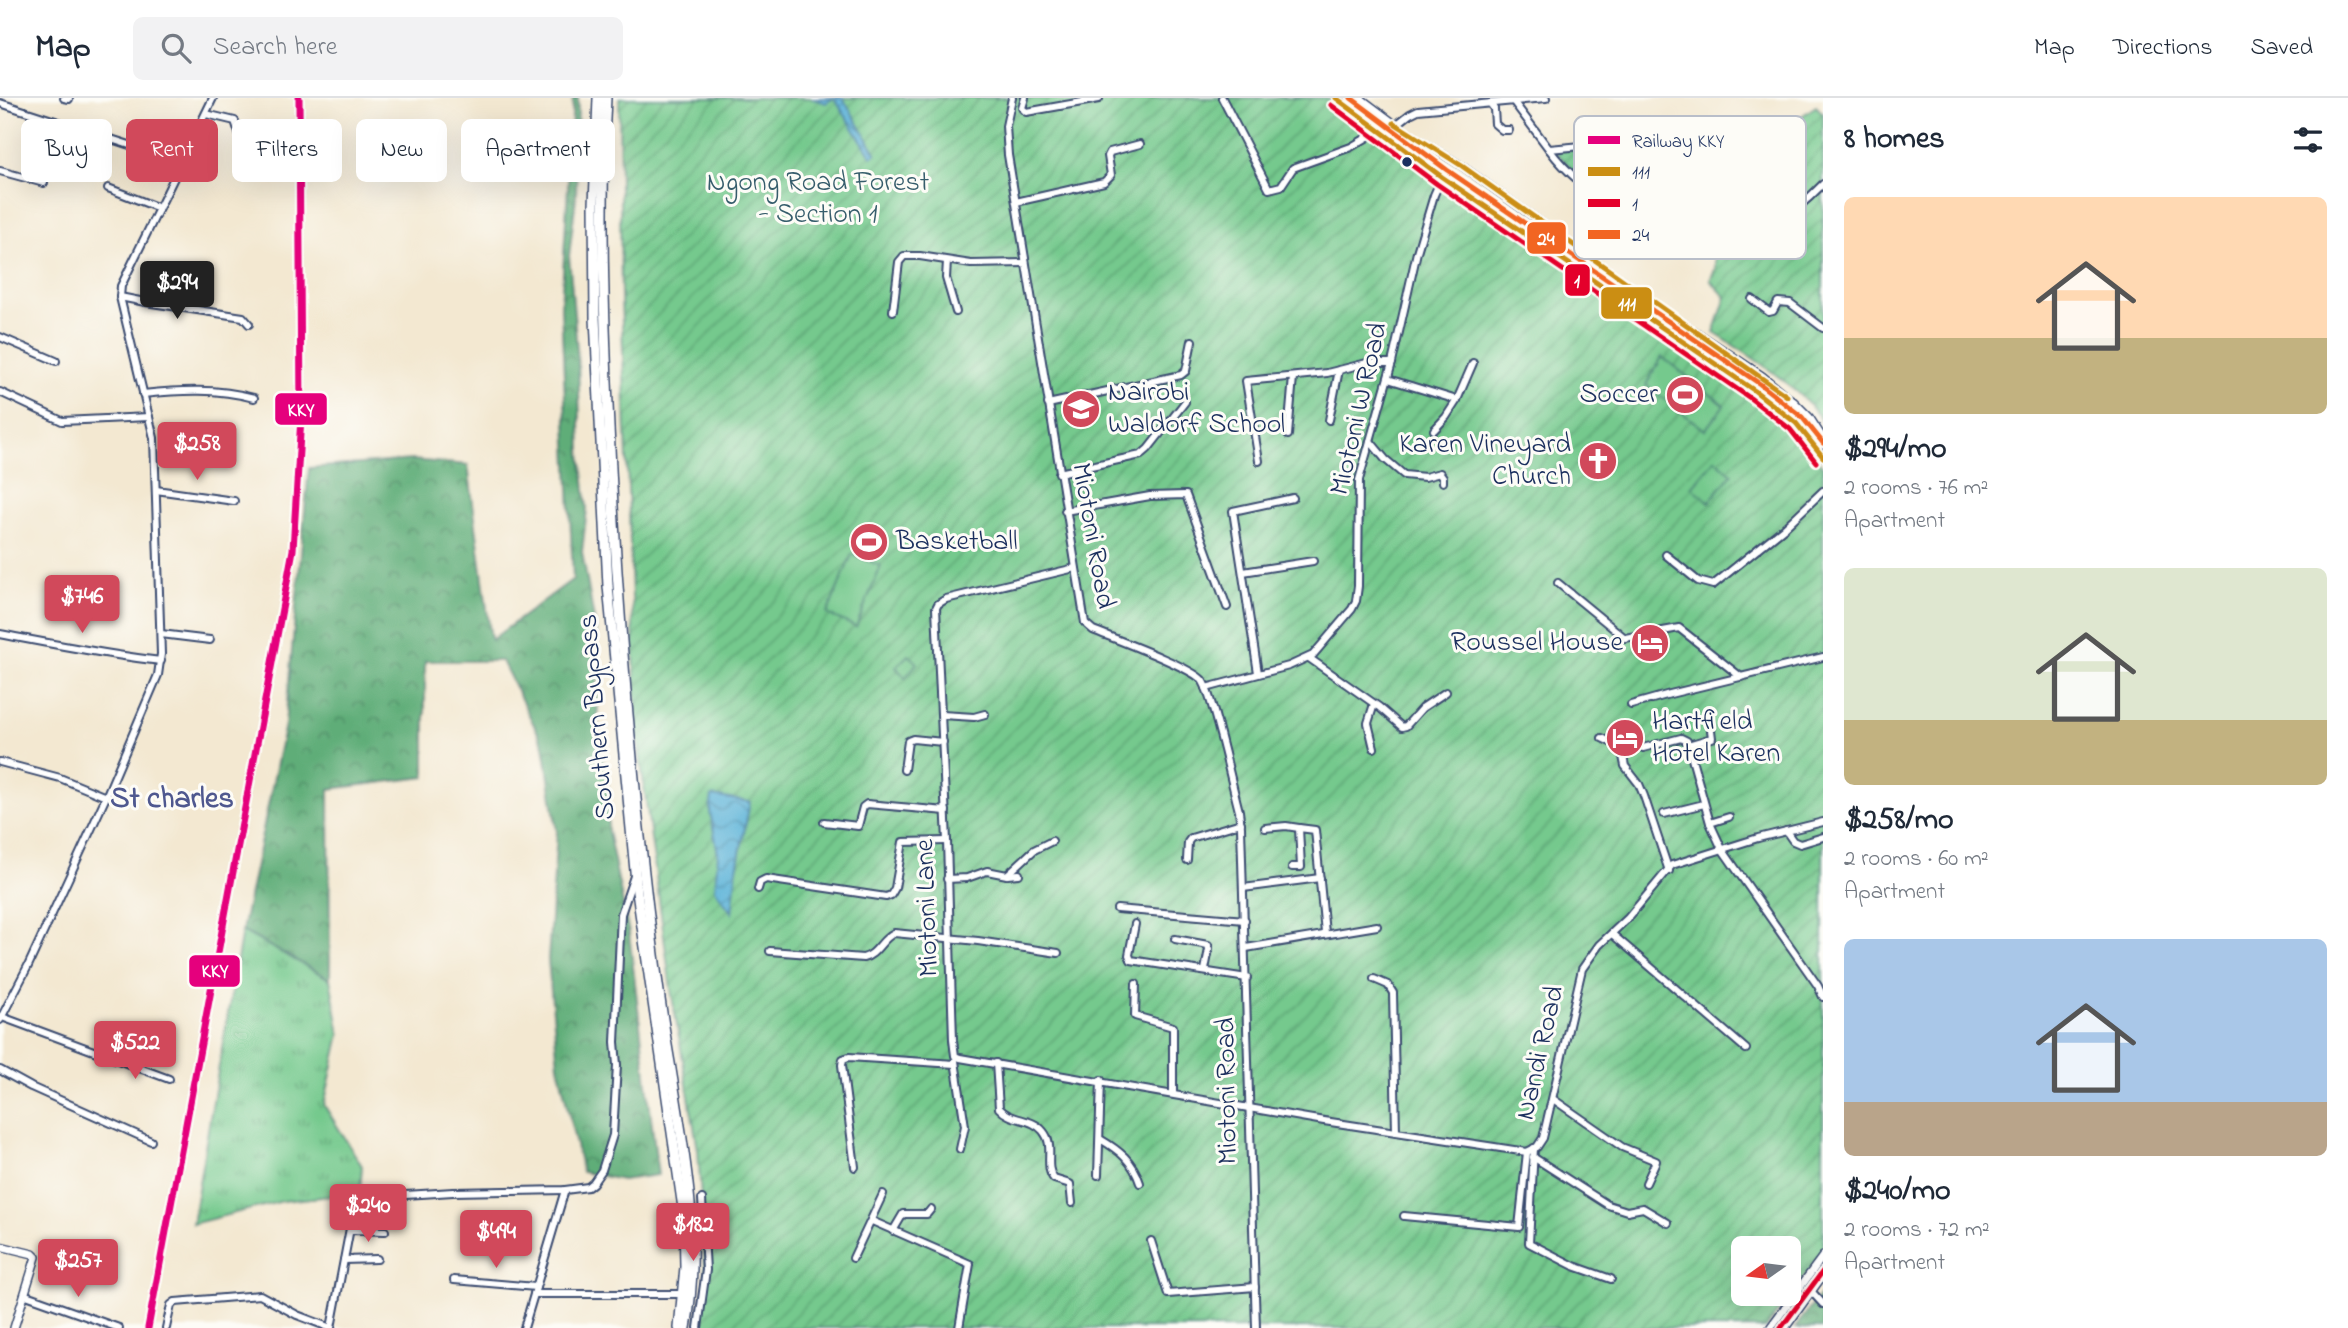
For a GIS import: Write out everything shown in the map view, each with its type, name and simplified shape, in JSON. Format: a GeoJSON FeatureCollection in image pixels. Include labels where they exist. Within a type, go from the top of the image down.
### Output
{"type":"FeatureCollection","features":[{"type":"Feature","properties":{"kind":"highway","name":"Southern Bypass"},"geometry":{"type":"LineString","coordinates":[[598,98],[594,205],[595,304],[608,586],[635,872],[684,1216],[684,1294],[679,1328]]}},
{"type":"Feature","properties":{"kind":"highway","name":"Southern Bypass"},"geometry":{"type":"LineString","coordinates":[[606,98],[604,320],[617,586],[648,901],[661,1008],[693,1214],[694,1265],[686,1328]]}},
{"type":"Feature","properties":{"kind":"main road"},"geometry":{"type":"LineString","coordinates":[[1336,98],[1442,177],[1566,259],[1741,382],[1796,423],[1823,457]]}},
{"type":"Feature","properties":{"kind":"main road"},"geometry":{"type":"LineString","coordinates":[[1360,98],[1574,245]]}},
{"type":"Feature","properties":{"kind":"main road"},"geometry":{"type":"LineString","coordinates":[[1594,259],[1794,402],[1809,417],[1823,439]]}},
{"type":"Feature","properties":{"kind":"main road"},"geometry":{"type":"LineString","coordinates":[[1710,361],[1719,356],[1717,345]]}},
{"type":"Feature","properties":{"kind":"main road"},"geometry":{"type":"LineString","coordinates":[[1741,382],[1736,377],[1737,368],[1743,365],[1748,367]]}},
{"type":"Feature","properties":{"kind":"main road"},"geometry":{"type":"LineString","coordinates":[[0,1246],[36,1257],[14,1328]]}},
{"type":"Feature","properties":{"kind":"main road"},"geometry":{"type":"LineString","coordinates":[[1770,1328],[1823,1256]]}},
{"type":"Feature","properties":{"kind":"main road"},"geometry":{"type":"LineString","coordinates":[[1785,1328],[1823,1275]]}},
{"type":"Feature","properties":{"kind":"street"},"geometry":{"type":"LineString","coordinates":[[204,119],[212,98]]}},
{"type":"Feature","properties":{"kind":"street","name":"Miotoni Road"},"geometry":{"type":"LineString","coordinates":[[1012,98],[1006,126],[1008,155],[1084,620],[1089,628],[1199,678],[1206,688],[1241,823],[1256,1328]]}},
{"type":"Feature","properties":{"kind":"street"},"geometry":{"type":"LineString","coordinates":[[1025,98],[1022,108],[1026,112],[1099,99]]}},
{"type":"Feature","properties":{"kind":"street"},"geometry":{"type":"LineString","coordinates":[[1222,98],[1269,189],[1281,186],[1298,166],[1351,147],[1380,130]]}},
{"type":"Feature","properties":{"kind":"street"},"geometry":{"type":"LineString","coordinates":[[1396,125],[1418,110],[1546,98]]}},
{"type":"Feature","properties":{"kind":"street"},"geometry":{"type":"LineString","coordinates":[[1513,101],[1559,163],[1574,177]]}},
{"type":"Feature","properties":{"kind":"street"},"geometry":{"type":"LineString","coordinates":[[0,103],[126,144]]}},
{"type":"Feature","properties":{"kind":"street"},"geometry":{"type":"LineString","coordinates":[[1490,103],[1494,108],[1494,121],[1497,126],[1502,130],[1509,130]]}},
{"type":"Feature","properties":{"kind":"street"},"geometry":{"type":"LineString","coordinates":[[206,114],[232,120]]}},
{"type":"Feature","properties":{"kind":"street"},"geometry":{"type":"LineString","coordinates":[[1016,202],[1104,182],[1111,175],[1108,156],[1110,152],[1140,144]]}},
{"type":"Feature","properties":{"kind":"street"},"geometry":{"type":"LineString","coordinates":[[1549,149],[1574,147]]}},
{"type":"Feature","properties":{"kind":"street"},"geometry":{"type":"LineString","coordinates":[[0,171],[44,183]]}},
{"type":"Feature","properties":{"kind":"street","name":"Miotoni W Road"},"geometry":{"type":"LineString","coordinates":[[1309,658],[1330,636],[1356,601],[1358,487],[1388,379],[1417,252],[1442,177]]}},
{"type":"Feature","properties":{"kind":"street"},"geometry":{"type":"LineString","coordinates":[[169,1079],[1,1019],[106,797],[155,684],[161,661],[154,438],[120,296],[125,273],[172,182]]}},
{"type":"Feature","properties":{"kind":"street"},"geometry":{"type":"LineString","coordinates":[[1806,200],[1823,184]]}},
{"type":"Feature","properties":{"kind":"street"},"geometry":{"type":"LineString","coordinates":[[108,188],[159,208]]}},
{"type":"Feature","properties":{"kind":"street"},"geometry":{"type":"LineString","coordinates":[[893,311],[901,258],[920,256],[983,264],[1026,263]]}},
{"type":"Feature","properties":{"kind":"street"},"geometry":{"type":"LineString","coordinates":[[947,261],[946,278],[956,312]]}},
{"type":"Feature","properties":{"kind":"street"},"geometry":{"type":"LineString","coordinates":[[120,296],[243,317],[249,324]]}},
{"type":"Feature","properties":{"kind":"street"},"geometry":{"type":"LineString","coordinates":[[1752,299],[1769,312],[1780,302],[1790,303],[1823,328]]}},
{"type":"Feature","properties":{"kind":"street"},"geometry":{"type":"LineString","coordinates":[[0,337],[55,360]]}},
{"type":"Feature","properties":{"kind":"street"},"geometry":{"type":"LineString","coordinates":[[1048,404],[1184,373],[1192,341]]}},
{"type":"Feature","properties":{"kind":"street"},"geometry":{"type":"LineString","coordinates":[[1434,430],[1457,400],[1473,362]]}},
{"type":"Feature","properties":{"kind":"street"},"geometry":{"type":"LineString","coordinates":[[1259,461],[1246,382],[1339,370],[1367,363],[1392,363]]}},
{"type":"Feature","properties":{"kind":"street"},"geometry":{"type":"LineString","coordinates":[[1329,420],[1339,370]]}},
{"type":"Feature","properties":{"kind":"street"},"geometry":{"type":"LineString","coordinates":[[1288,435],[1293,377]]}},
{"type":"Feature","properties":{"kind":"street"},"geometry":{"type":"LineString","coordinates":[[1388,379],[1457,400]]}},
{"type":"Feature","properties":{"kind":"street"},"geometry":{"type":"LineString","coordinates":[[143,394],[224,391],[254,398]]}},
{"type":"Feature","properties":{"kind":"street"},"geometry":{"type":"LineString","coordinates":[[0,392],[62,421],[149,418]]}},
{"type":"Feature","properties":{"kind":"street"},"geometry":{"type":"LineString","coordinates":[[1059,473],[1141,454],[1148,449],[1185,402]]}},
{"type":"Feature","properties":{"kind":"street"},"geometry":{"type":"LineString","coordinates":[[1370,441],[1399,472],[1418,477],[1440,473],[1443,482]]}},
{"type":"Feature","properties":{"kind":"street"},"geometry":{"type":"LineString","coordinates":[[156,490],[234,501]]}},
{"type":"Feature","properties":{"kind":"street"},"geometry":{"type":"LineString","coordinates":[[1667,555],[1698,581],[1713,585],[1784,528],[1823,491]]}},
{"type":"Feature","properties":{"kind":"street"},"geometry":{"type":"LineString","coordinates":[[1065,511],[1150,496],[1186,495],[1227,607]]}},
{"type":"Feature","properties":{"kind":"street"},"geometry":{"type":"LineString","coordinates":[[1258,673],[1233,511],[1293,498]]}},
{"type":"Feature","properties":{"kind":"street"},"geometry":{"type":"LineString","coordinates":[[1243,572],[1312,561]]}},
{"type":"Feature","properties":{"kind":"street","name":"Miotoni Lane"},"geometry":{"type":"LineString","coordinates":[[960,1149],[965,1126],[955,1064],[937,604],[946,598],[1075,568]]}},
{"type":"Feature","properties":{"kind":"street"},"geometry":{"type":"LineString","coordinates":[[1558,583],[1625,638],[1679,628],[1741,677]]}},
{"type":"Feature","properties":{"kind":"street"},"geometry":{"type":"LineString","coordinates":[[0,634],[112,656],[161,661]]}},
{"type":"Feature","properties":{"kind":"street"},"geometry":{"type":"LineString","coordinates":[[161,634],[210,640]]}},
{"type":"Feature","properties":{"kind":"street"},"geometry":{"type":"LineString","coordinates":[[1631,705],[1823,657]]}},
{"type":"Feature","properties":{"kind":"street"},"geometry":{"type":"LineString","coordinates":[[1206,688],[1309,658],[1404,727],[1422,708],[1446,692]]}},
{"type":"Feature","properties":{"kind":"street"},"geometry":{"type":"LineString","coordinates":[[1374,704],[1368,723],[1374,748]]}},
{"type":"Feature","properties":{"kind":"street"},"geometry":{"type":"LineString","coordinates":[[942,715],[974,717],[985,714]]}},
{"type":"Feature","properties":{"kind":"street"},"geometry":{"type":"LineString","coordinates":[[1688,746],[1712,738],[1711,730]]}},
{"type":"Feature","properties":{"kind":"street"},"geometry":{"type":"LineString","coordinates":[[1601,738],[1620,747],[1625,766],[1639,784],[1669,871]]}},
{"type":"Feature","properties":{"kind":"street"},"geometry":{"type":"LineString","coordinates":[[1643,748],[1685,738],[1710,823],[1722,849],[1818,985],[1823,997]]}},
{"type":"Feature","properties":{"kind":"street"},"geometry":{"type":"LineString","coordinates":[[904,770],[908,741],[913,739],[943,742]]}},
{"type":"Feature","properties":{"kind":"street"},"geometry":{"type":"LineString","coordinates":[[0,762],[60,778],[106,797]]}},
{"type":"Feature","properties":{"kind":"street"},"geometry":{"type":"LineString","coordinates":[[824,822],[858,826],[863,807],[867,804],[946,811]]}},
{"type":"Feature","properties":{"kind":"street"},"geometry":{"type":"LineString","coordinates":[[1664,814],[1704,804]]}},
{"type":"Feature","properties":{"kind":"street"},"geometry":{"type":"LineString","coordinates":[[1710,823],[1729,817]]}},
{"type":"Feature","properties":{"kind":"street","name":"Nandi Road"},"geometry":{"type":"LineString","coordinates":[[1250,1108],[1530,1154],[1543,1138],[1584,965],[1672,865],[1823,822]]}},
{"type":"Feature","properties":{"kind":"street"},"geometry":{"type":"LineString","coordinates":[[1186,860],[1191,838],[1241,823]]}},
{"type":"Feature","properties":{"kind":"street"},"geometry":{"type":"LineString","coordinates":[[1265,828],[1286,826],[1315,830],[1325,933]]}},
{"type":"Feature","properties":{"kind":"street"},"geometry":{"type":"LineString","coordinates":[[1292,867],[1301,867],[1300,828]]}},
{"type":"Feature","properties":{"kind":"street"},"geometry":{"type":"LineString","coordinates":[[1786,831],[1793,841],[1800,844],[1823,837]]}},
{"type":"Feature","properties":{"kind":"street"},"geometry":{"type":"LineString","coordinates":[[758,889],[760,882],[766,879],[886,897],[891,895],[895,888],[903,842],[947,841]]}},
{"type":"Feature","properties":{"kind":"street"},"geometry":{"type":"LineString","coordinates":[[1007,875],[1034,850],[1052,841]]}},
{"type":"Feature","properties":{"kind":"street"},"geometry":{"type":"LineString","coordinates":[[166,1328],[171,1305],[175,1302],[252,1295],[273,1300],[297,1315],[331,1328],[355,1202],[358,1198],[453,1192],[565,1190],[591,1185],[601,1170],[612,1140],[621,914],[635,872]]}},
{"type":"Feature","properties":{"kind":"street"},"geometry":{"type":"LineString","coordinates":[[947,879],[967,878],[986,872],[1019,874]]}},
{"type":"Feature","properties":{"kind":"street"},"geometry":{"type":"LineString","coordinates":[[1244,888],[1320,878]]}},
{"type":"Feature","properties":{"kind":"street"},"geometry":{"type":"LineString","coordinates":[[1117,909],[1245,920]]}},
{"type":"Feature","properties":{"kind":"street"},"geometry":{"type":"LineString","coordinates":[[1135,924],[1129,955],[1131,960],[1247,978]]}},
{"type":"Feature","properties":{"kind":"street"},"geometry":{"type":"LineString","coordinates":[[1246,948],[1377,926]]}},
{"type":"Feature","properties":{"kind":"street"},"geometry":{"type":"LineString","coordinates":[[770,951],[863,958],[872,955],[892,933],[1058,953]]}},
{"type":"Feature","properties":{"kind":"street"},"geometry":{"type":"LineString","coordinates":[[1612,934],[1746,1049]]}},
{"type":"Feature","properties":{"kind":"street"},"geometry":{"type":"LineString","coordinates":[[1175,939],[1208,945],[1205,970]]}},
{"type":"Feature","properties":{"kind":"street"},"geometry":{"type":"LineString","coordinates":[[1374,979],[1388,985],[1393,993],[1396,1132]]}},
{"type":"Feature","properties":{"kind":"street"},"geometry":{"type":"LineString","coordinates":[[1136,984],[1136,1017],[1173,1027],[1172,1093]]}},
{"type":"Feature","properties":{"kind":"street"},"geometry":{"type":"LineString","coordinates":[[955,1056],[1250,1108]]}},
{"type":"Feature","properties":{"kind":"street"},"geometry":{"type":"LineString","coordinates":[[855,1167],[843,1059],[849,1057],[955,1064]]}},
{"type":"Feature","properties":{"kind":"street"},"geometry":{"type":"LineString","coordinates":[[996,1063],[999,1108],[1011,1117],[1033,1123],[1044,1132],[1050,1146],[1049,1172],[1054,1180],[1070,1184],[1072,1203]]}},
{"type":"Feature","properties":{"kind":"street"},"geometry":{"type":"LineString","coordinates":[[0,1070],[31,1087],[151,1141]]}},
{"type":"Feature","properties":{"kind":"street"},"geometry":{"type":"LineString","coordinates":[[1098,1175],[1101,1080]]}},
{"type":"Feature","properties":{"kind":"street"},"geometry":{"type":"LineString","coordinates":[[1553,1099],[1622,1147],[1637,1155],[1654,1159],[1657,1163],[1646,1183]]}},
{"type":"Feature","properties":{"kind":"street"},"geometry":{"type":"LineString","coordinates":[[1100,1139],[1128,1159],[1135,1167],[1140,1183]]}},
{"type":"Feature","properties":{"kind":"street"},"geometry":{"type":"LineString","coordinates":[[1404,1216],[1519,1227],[1530,1154]]}},
{"type":"Feature","properties":{"kind":"street"},"geometry":{"type":"LineString","coordinates":[[1530,1154],[1608,1205],[1627,1211],[1643,1208],[1668,1223]]}},
{"type":"Feature","properties":{"kind":"street"},"geometry":{"type":"LineString","coordinates":[[1530,1154],[1528,1243],[1574,1266],[1611,1279]]}},
{"type":"Feature","properties":{"kind":"street"},"geometry":{"type":"LineString","coordinates":[[524,1328],[565,1190]]}},
{"type":"Feature","properties":{"kind":"street"},"geometry":{"type":"LineString","coordinates":[[853,1258],[883,1194]]}},
{"type":"Feature","properties":{"kind":"street"},"geometry":{"type":"LineString","coordinates":[[698,1328],[706,1270],[702,1199]]}},
{"type":"Feature","properties":{"kind":"street"},"geometry":{"type":"LineString","coordinates":[[893,1231],[903,1214],[927,1214],[931,1209]]}},
{"type":"Feature","properties":{"kind":"street"},"geometry":{"type":"LineString","coordinates":[[872,1221],[971,1265],[959,1328]]}},
{"type":"Feature","properties":{"kind":"street"},"geometry":{"type":"LineString","coordinates":[[350,1230],[386,1231]]}},
{"type":"Feature","properties":{"kind":"street"},"geometry":{"type":"LineString","coordinates":[[1151,1241],[1168,1294],[1255,1287]]}},
{"type":"Feature","properties":{"kind":"street"},"geometry":{"type":"LineString","coordinates":[[344,1260],[377,1259]]}},
{"type":"Feature","properties":{"kind":"street"},"geometry":{"type":"LineString","coordinates":[[454,1280],[535,1290],[684,1294]]}},
{"type":"Feature","properties":{"kind":"street"},"geometry":{"type":"LineString","coordinates":[[1811,1291],[1823,1304]]}},
{"type":"Feature","properties":{"kind":"street"},"geometry":{"type":"LineString","coordinates":[[26,1296],[119,1328]]}},
{"type":"Feature","properties":{"kind":"green space"},"geometry":{"type":"Polygon","coordinates":[[[573,98],[578,98],[578,119],[572,119],[573,98]]]}},
{"type":"Feature","properties":{"kind":"green space","name":"Ngong Road Forest - Section 1"},"geometry":{"type":"Polygon","coordinates":[[[619,98],[1327,98],[1455,192],[1588,278],[1766,404],[1793,425],[1823,467],[1823,1251],[1801,1281],[1801,1236],[1731,1236],[1731,1306],[1782,1306],[1766,1328],[700,1328],[706,1279],[698,1150],[671,990],[637,733],[621,297],[619,98]]]}},
{"type":"Feature","properties":{"kind":"green space"},"geometry":{"type":"Polygon","coordinates":[[[1816,106],[1823,114],[1823,423],[1814,410],[1788,385],[1758,361],[1714,333],[1726,297],[1710,280],[1715,269],[1715,259],[1806,259],[1806,116],[1802,116],[1816,106]]]}},
{"type":"Feature","properties":{"kind":"green space"},"geometry":{"type":"Polygon","coordinates":[[[1574,149],[1574,172],[1555,151],[1574,149]]]}},
{"type":"Feature","properties":{"kind":"green space"},"geometry":{"type":"Polygon","coordinates":[[[568,182],[576,182],[569,256],[587,509],[582,552],[597,636],[598,739],[608,782],[608,831],[629,933],[658,1175],[622,1180],[582,1172],[558,1065],[548,960],[557,832],[544,745],[502,661],[425,661],[425,777],[329,789],[330,979],[242,931],[285,724],[309,468],[412,460],[468,465],[491,640],[573,579],[561,308],[568,182]]]}},
{"type":"Feature","properties":{"kind":"green space","name":"Soccer"},"geometry":{"type":"Polygon","coordinates":[[[1662,357],[1724,405],[1705,430],[1646,385],[1662,357]]]}},
{"type":"Feature","properties":{"kind":"green space"},"geometry":{"type":"Polygon","coordinates":[[[1715,459],[1732,474],[1709,502],[1692,487],[1715,459]]]}},
{"type":"Feature","properties":{"kind":"green space"},"geometry":{"type":"Polygon","coordinates":[[[852,554],[881,566],[856,627],[827,614],[852,554]]]}},
{"type":"Feature","properties":{"kind":"green space"},"geometry":{"type":"Polygon","coordinates":[[[908,655],[917,663],[905,678],[896,667],[908,655]]]}},
{"type":"Feature","properties":{"kind":"green space"},"geometry":{"type":"Polygon","coordinates":[[[242,931],[330,979],[340,1034],[324,1105],[362,1166],[360,1193],[283,1201],[192,1224],[242,931]]]}},
{"type":"Feature","properties":{"kind":"green space"},"geometry":{"type":"Polygon","coordinates":[[[1823,1291],[1823,1328],[1795,1328],[1823,1291]]]}},
{"type":"Feature","properties":{"kind":"water"},"geometry":{"type":"Polygon","coordinates":[[[812,98],[834,98],[826,103],[812,98]]]}},
{"type":"Feature","properties":{"kind":"water"},"geometry":{"type":"Polygon","coordinates":[[[834,98],[843,98],[876,153],[872,157],[834,98]]]}},
{"type":"Feature","properties":{"kind":"water"},"geometry":{"type":"Polygon","coordinates":[[[712,796],[750,802],[736,874],[732,913],[715,889],[718,853],[710,812],[712,796]]]}},
{"type":"Feature","properties":{"kind":"tram line"},"geometry":{"type":"LineString","coordinates":[[1349,98],[1395,133],[1574,255]]}},
{"type":"Feature","properties":{"kind":"tram line"},"geometry":{"type":"LineString","coordinates":[[1580,259],[1756,379],[1801,417],[1823,450]]}},
{"type":"Feature","properties":{"kind":"rail line","name":"KKY"},"geometry":{"type":"LineString","coordinates":[[148,1328],[293,550],[301,417],[299,98]]}},
{"type":"Feature","properties":{"kind":"transit line","name":"111"},"geometry":{"type":"LineString","coordinates":[[1336,98],[1442,177],[1755,391],[1796,423],[1823,457]]}},
{"type":"Feature","properties":{"kind":"transit line","name":"24"},"geometry":{"type":"LineString","coordinates":[[1351,98],[1447,170],[1574,257]]}},
{"type":"Feature","properties":{"kind":"transit line","name":"1"},"geometry":{"type":"LineString","coordinates":[[1331,105],[1437,184],[1750,398],[1790,429],[1816,462]]}},
{"type":"Feature","properties":{"kind":"transit line","name":"111"},"geometry":{"type":"LineString","coordinates":[[1394,123],[1462,166],[1574,245]]}},
{"type":"Feature","properties":{"kind":"transit line","name":"24"},"geometry":{"type":"LineString","coordinates":[[1577,259],[1760,384],[1802,417],[1823,443]]}},
{"type":"Feature","properties":{"kind":"transit line","name":"111"},"geometry":{"type":"LineString","coordinates":[[1593,259],[1787,396]]}},
{"type":"Feature","properties":{"kind":"transit line","name":"1"},"geometry":{"type":"LineString","coordinates":[[1781,1328],[1823,1271]]}},
{"type":"Feature","properties":{"kind":"place","name":"Soccer"},"geometry":{"type":"Point","coordinates":[1685,395]}},
{"type":"Feature","properties":{"kind":"place","name":"Nairobi Waldorf School"},"geometry":{"type":"Point","coordinates":[1081,409]}},
{"type":"Feature","properties":{"kind":"place","name":"Karen Vineyard Church"},"geometry":{"type":"Point","coordinates":[1598,461]}},
{"type":"Feature","properties":{"kind":"place","name":"Basketball"},"geometry":{"type":"Point","coordinates":[869,542]}},
{"type":"Feature","properties":{"kind":"place","name":"Roussel House"},"geometry":{"type":"Point","coordinates":[1650,643]}},
{"type":"Feature","properties":{"kind":"place","name":"Hartfield Hotel Karen"},"geometry":{"type":"Point","coordinates":[1625,738]}},
{"type":"Feature","properties":{"kind":"district","name":"St charles"},"geometry":{"type":"Point","coordinates":[172,800]}}]}
